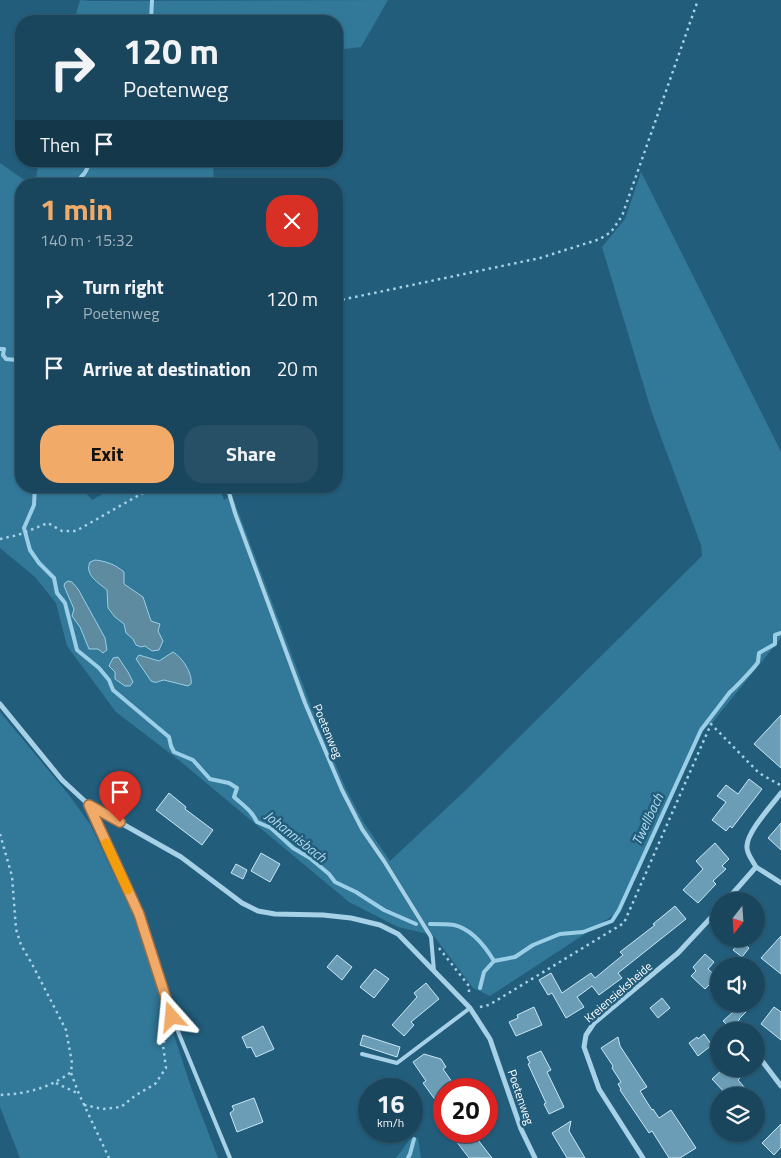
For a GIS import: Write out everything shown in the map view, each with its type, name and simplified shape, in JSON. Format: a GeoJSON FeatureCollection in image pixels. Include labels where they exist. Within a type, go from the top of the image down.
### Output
{"type":"FeatureCollection","features":[{"type":"Feature","properties":{"kind":"street","name":"Poetenweg"},"geometry":{"type":"LineString","coordinates":[[0,704],[62,780],[89,805],[181,857],[242,903],[258,911],[275,914],[323,914],[350,918],[380,925],[398,934],[470,1008],[490,1039],[521,1128],[535,1158]]}},
{"type":"Feature","properties":{"kind":"street"},"geometry":{"type":"LineString","coordinates":[[781,793],[750,834],[746,845],[756,867],[781,883]]}},
{"type":"Feature","properties":{"kind":"street"},"geometry":{"type":"LineString","coordinates":[[734,892],[756,867]]}},
{"type":"Feature","properties":{"kind":"street","name":"Kreiensieksheide"},"geometry":{"type":"LineString","coordinates":[[643,1158],[599,1089],[584,1047],[586,1035],[594,1023],[678,953],[710,919]]}},
{"type":"Feature","properties":{"kind":"street"},"geometry":{"type":"LineString","coordinates":[[765,1065],[781,1086]]}},
{"type":"Feature","properties":{"kind":"lane","name":"Poetenweg"},"geometry":{"type":"LineString","coordinates":[[229,493],[305,703],[342,790],[362,829],[431,937],[434,971]]}},
{"type":"Feature","properties":{"kind":"lane","name":"Poetenweg"},"geometry":{"type":"LineString","coordinates":[[89,805],[139,914],[172,1017],[230,1158]]}},
{"type":"Feature","properties":{"kind":"lane"},"geometry":{"type":"LineString","coordinates":[[362,1054],[397,1063],[470,1008]]}},
{"type":"Feature","properties":{"kind":"path"},"geometry":{"type":"LineString","coordinates":[[343,300],[540,258],[600,239],[611,232],[622,216],[698,0]]}},
{"type":"Feature","properties":{"kind":"path"},"geometry":{"type":"LineString","coordinates":[[0,539],[18,535],[48,523],[62,531],[76,531],[143,493]]}},
{"type":"Feature","properties":{"kind":"path"},"geometry":{"type":"LineString","coordinates":[[431,937],[469,986],[470,1008],[490,1005],[624,923],[710,724],[759,773],[781,785]]}},
{"type":"Feature","properties":{"kind":"path"},"geometry":{"type":"LineString","coordinates":[[0,834],[12,876],[16,930],[21,945],[66,1030],[72,1063],[71,1072],[79,1094],[109,1158]]}},
{"type":"Feature","properties":{"kind":"path"},"geometry":{"type":"LineString","coordinates":[[84,1105],[103,1109],[121,1107],[154,1084],[166,1068],[163,1045],[172,1017]]}},
{"type":"Feature","properties":{"kind":"path"},"geometry":{"type":"LineString","coordinates":[[0,1095],[20,1094],[56,1083],[71,1072]]}},
{"type":"Feature","properties":{"kind":"path"},"geometry":{"type":"LineString","coordinates":[[56,1083],[79,1094]]}},
{"type":"Feature","properties":{"kind":"shaded area"},"geometry":{"type":"Polygon","coordinates":[[[80,0],[388,0],[361,47],[343,49],[343,15],[76,15],[80,0]]]}},
{"type":"Feature","properties":{"kind":"shaded area"},"geometry":{"type":"Polygon","coordinates":[[[0,163],[21,178],[15,178],[15,493],[86,493],[92,500],[104,493],[222,493],[224,500],[232,495],[309,701],[346,789],[364,823],[390,861],[467,789],[702,556],[701,545],[652,413],[602,247],[625,219],[641,172],[781,452],[781,638],[711,724],[701,730],[624,898],[620,911],[490,996],[473,988],[433,935],[398,927],[349,902],[180,761],[116,712],[67,646],[56,603],[35,577],[0,548],[0,163]]]}},
{"type":"Feature","properties":{"kind":"shaded area"},"geometry":{"type":"Polygon","coordinates":[[[38,167],[213,167],[214,178],[36,178],[38,167]]]}},
{"type":"Feature","properties":{"kind":"shaded area"},"geometry":{"type":"Polygon","coordinates":[[[95,560],[111,564],[124,572],[124,584],[143,597],[151,621],[160,624],[158,631],[163,641],[159,650],[152,651],[145,646],[136,645],[133,639],[126,633],[124,624],[108,608],[107,590],[93,578],[89,571],[90,562],[95,560]]]}},
{"type":"Feature","properties":{"kind":"shaded area"},"geometry":{"type":"Polygon","coordinates":[[[68,581],[72,582],[78,589],[105,638],[107,650],[103,653],[98,649],[89,649],[80,627],[72,616],[74,609],[64,586],[68,581]]]}},
{"type":"Feature","properties":{"kind":"shaded area"},"geometry":{"type":"Polygon","coordinates":[[[173,652],[189,671],[191,684],[188,686],[164,680],[151,681],[136,659],[139,655],[159,661],[173,652]]]}},
{"type":"Feature","properties":{"kind":"shaded area"},"geometry":{"type":"Polygon","coordinates":[[[118,657],[133,682],[130,686],[125,686],[115,679],[115,672],[109,666],[113,658],[118,657]]]}},
{"type":"Feature","properties":{"kind":"shaded area"},"geometry":{"type":"Polygon","coordinates":[[[0,712],[69,795],[90,824],[135,918],[192,1090],[218,1158],[20,1158],[0,1107],[0,712]]]}},
{"type":"Feature","properties":{"kind":"shaded area"},"geometry":{"type":"Polygon","coordinates":[[[407,1143],[419,1143],[421,1158],[396,1158],[407,1143]]]}},
{"type":"Feature","properties":{"kind":"building"},"geometry":{"type":"Polygon","coordinates":[[[781,715],[781,768],[754,744],[781,715]]]}},
{"type":"Feature","properties":{"kind":"building"},"geometry":{"type":"Polygon","coordinates":[[[749,779],[762,789],[732,828],[730,826],[726,831],[712,820],[726,802],[717,796],[726,785],[738,794],[749,779]]]}},
{"type":"Feature","properties":{"kind":"building"},"geometry":{"type":"Polygon","coordinates":[[[169,793],[186,807],[185,809],[213,830],[202,845],[156,810],[169,793]]]}},
{"type":"Feature","properties":{"kind":"building"},"geometry":{"type":"Polygon","coordinates":[[[781,823],[781,850],[768,838],[781,823]]]}},
{"type":"Feature","properties":{"kind":"building"},"geometry":{"type":"Polygon","coordinates":[[[715,843],[729,859],[722,866],[726,869],[713,881],[716,884],[698,903],[683,890],[703,869],[696,861],[715,843]]]}},
{"type":"Feature","properties":{"kind":"building"},"geometry":{"type":"Polygon","coordinates":[[[261,853],[280,864],[270,882],[251,871],[261,853]]]}},
{"type":"Feature","properties":{"kind":"building"},"geometry":{"type":"Polygon","coordinates":[[[236,864],[247,870],[243,879],[231,873],[236,864]]]}},
{"type":"Feature","properties":{"kind":"building"},"geometry":{"type":"Polygon","coordinates":[[[675,906],[686,919],[618,973],[622,978],[599,995],[592,986],[577,997],[584,1007],[566,1018],[552,993],[548,995],[539,980],[551,973],[562,993],[591,973],[595,978],[623,955],[620,952],[655,925],[653,924],[675,906]]]}},
{"type":"Feature","properties":{"kind":"building"},"geometry":{"type":"Polygon","coordinates":[[[781,936],[781,974],[765,961],[765,957],[762,957],[781,936]]]}},
{"type":"Feature","properties":{"kind":"building"},"geometry":{"type":"Polygon","coordinates":[[[735,948],[749,948],[742,957],[733,950],[735,948]]]}},
{"type":"Feature","properties":{"kind":"building"},"geometry":{"type":"Polygon","coordinates":[[[705,954],[710,958],[710,967],[708,969],[710,971],[710,984],[705,989],[691,976],[696,971],[693,967],[705,954]]]}},
{"type":"Feature","properties":{"kind":"building"},"geometry":{"type":"Polygon","coordinates":[[[337,955],[352,967],[342,980],[327,967],[337,955]]]}},
{"type":"Feature","properties":{"kind":"building"},"geometry":{"type":"Polygon","coordinates":[[[375,969],[389,979],[374,998],[360,987],[375,969]]]}},
{"type":"Feature","properties":{"kind":"building"},"geometry":{"type":"Polygon","coordinates":[[[426,983],[439,999],[411,1022],[414,1025],[404,1036],[392,1025],[417,997],[414,993],[426,983]]]}},
{"type":"Feature","properties":{"kind":"building"},"geometry":{"type":"Polygon","coordinates":[[[662,998],[670,1008],[658,1018],[650,1008],[662,998]]]}},
{"type":"Feature","properties":{"kind":"building"},"geometry":{"type":"Polygon","coordinates":[[[534,1007],[542,1025],[516,1036],[509,1022],[518,1018],[517,1015],[534,1007]]]}},
{"type":"Feature","properties":{"kind":"building"},"geometry":{"type":"Polygon","coordinates":[[[774,1007],[781,1012],[781,1040],[765,1027],[765,1022],[763,1022],[774,1007]]]}},
{"type":"Feature","properties":{"kind":"building"},"geometry":{"type":"Polygon","coordinates":[[[733,1012],[746,1012],[737,1022],[723,1021],[733,1012]]]}},
{"type":"Feature","properties":{"kind":"building"},"geometry":{"type":"Polygon","coordinates":[[[263,1026],[274,1049],[256,1057],[251,1047],[247,1048],[242,1037],[263,1026]]]}},
{"type":"Feature","properties":{"kind":"building"},"geometry":{"type":"Polygon","coordinates":[[[704,1034],[710,1042],[710,1047],[698,1056],[689,1043],[697,1037],[698,1039],[704,1034]]]}},
{"type":"Feature","properties":{"kind":"building"},"geometry":{"type":"Polygon","coordinates":[[[363,1035],[400,1047],[397,1057],[360,1045],[363,1035]]]}},
{"type":"Feature","properties":{"kind":"building"},"geometry":{"type":"Polygon","coordinates":[[[618,1037],[620,1046],[647,1087],[640,1091],[652,1110],[659,1118],[671,1110],[696,1148],[680,1158],[669,1158],[652,1131],[649,1133],[620,1090],[618,1084],[621,1082],[601,1048],[618,1037]]]}},
{"type":"Feature","properties":{"kind":"building"},"geometry":{"type":"Polygon","coordinates":[[[541,1051],[551,1070],[547,1072],[564,1107],[549,1114],[528,1064],[530,1063],[527,1057],[541,1051]]]}},
{"type":"Feature","properties":{"kind":"building"},"geometry":{"type":"Polygon","coordinates":[[[424,1054],[441,1059],[446,1067],[443,1069],[449,1078],[433,1078],[433,1097],[423,1083],[426,1081],[413,1062],[424,1054]]]}},
{"type":"Feature","properties":{"kind":"building"},"geometry":{"type":"Polygon","coordinates":[[[714,1077],[739,1077],[738,1080],[744,1087],[720,1087],[712,1079],[714,1077]]]}},
{"type":"Feature","properties":{"kind":"building"},"geometry":{"type":"Polygon","coordinates":[[[254,1098],[263,1122],[237,1132],[230,1113],[234,1110],[232,1106],[254,1098]]]}},
{"type":"Feature","properties":{"kind":"building"},"geometry":{"type":"Polygon","coordinates":[[[571,1121],[569,1131],[585,1158],[567,1158],[552,1133],[571,1121]]]}},
{"type":"Feature","properties":{"kind":"building"},"geometry":{"type":"Polygon","coordinates":[[[781,1124],[781,1147],[774,1155],[762,1143],[781,1124]]]}},
{"type":"Feature","properties":{"kind":"building"},"geometry":{"type":"Polygon","coordinates":[[[458,1143],[480,1143],[492,1158],[469,1158],[458,1143]]]}},
{"type":"Feature","properties":{"kind":"waterway"},"geometry":{"type":"LineString","coordinates":[[151,15],[152,0]]}},
{"type":"Feature","properties":{"kind":"waterway"},"geometry":{"type":"LineString","coordinates":[[81,178],[88,167]]}},
{"type":"Feature","properties":{"kind":"waterway","name":"Johannisbach"},"geometry":{"type":"LineString","coordinates":[[0,349],[4,349],[3,355],[6,359],[15,360]]}},
{"type":"Feature","properties":{"kind":"waterway","name":"Johannisbach"},"geometry":{"type":"LineString","coordinates":[[35,493],[34,505],[24,528],[30,550],[39,563],[54,578],[57,593],[65,603],[77,650],[99,668],[109,680],[113,690],[169,737],[174,752],[193,760],[210,779],[229,783],[237,788],[234,797],[250,811],[257,822],[271,828],[293,848],[310,858],[329,874],[335,882],[356,892],[384,910],[416,924]]}},
{"type":"Feature","properties":{"kind":"waterway","name":"Twellbach"},"geometry":{"type":"LineString","coordinates":[[480,988],[484,972],[494,961],[515,957],[533,945],[560,934],[583,932],[612,921],[619,910],[701,730],[730,692],[758,662],[759,653],[775,644],[775,635],[781,633]]}},
{"type":"Feature","properties":{"kind":"waterway","name":"Johannisbach"},"geometry":{"type":"LineString","coordinates":[[430,924],[454,925],[466,930],[482,944],[494,961]]}},
{"type":"Feature","properties":{"kind":"waterway","name":"Johannisbach"},"geometry":{"type":"LineString","coordinates":[[408,1158],[413,1143]]}},
{"type":"Feature","properties":{"kind":"slow traffic"},"geometry":{"type":"LineString","coordinates":[[106,843],[128,890]]}},
{"type":"Feature","properties":{"kind":"route"},"geometry":{"type":"LineString","coordinates":[[120,822],[89,805],[139,914],[172,1017]]}}]}
